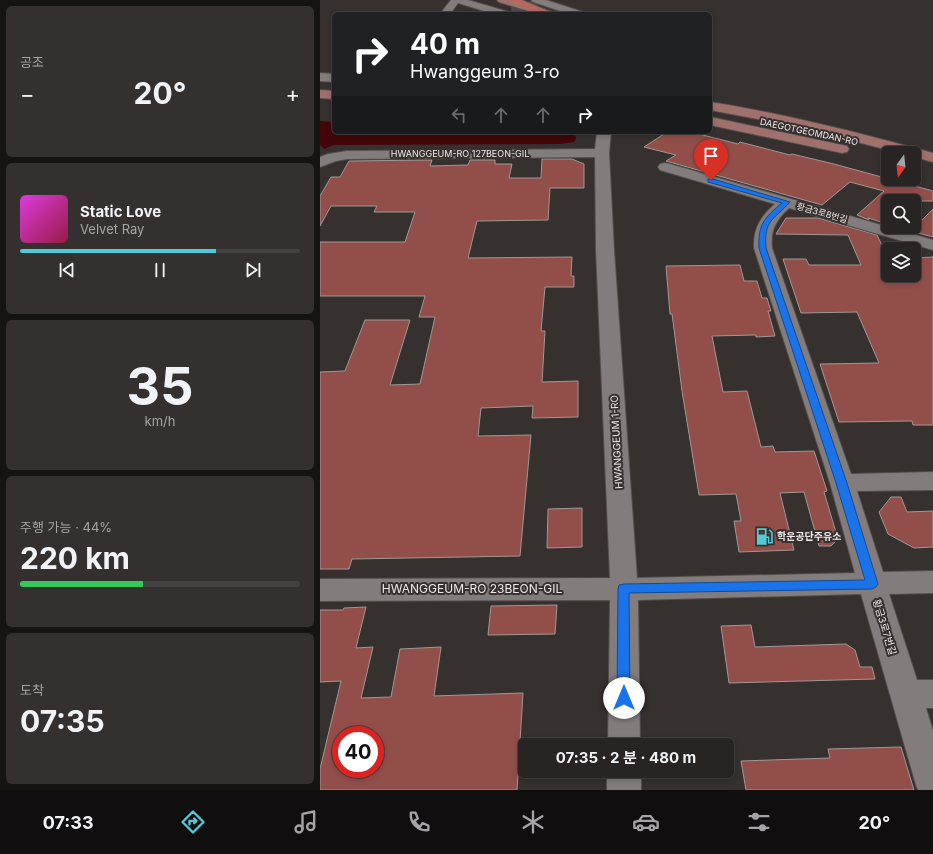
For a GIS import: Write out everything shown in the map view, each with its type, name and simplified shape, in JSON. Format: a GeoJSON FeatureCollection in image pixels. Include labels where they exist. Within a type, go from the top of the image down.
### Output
{"type":"FeatureCollection","features":[{"type":"Feature","properties":{"kind":"highway"},"geometry":{"type":"LineString","coordinates":[[514,0],[540,8]]}},
{"type":"Feature","properties":{"kind":"main road"},"geometry":{"type":"LineString","coordinates":[[487,0],[540,8]]}},
{"type":"Feature","properties":{"kind":"main road"},"geometry":{"type":"LineString","coordinates":[[502,0],[540,8]]}},
{"type":"Feature","properties":{"kind":"main road"},"geometry":{"type":"LineString","coordinates":[[320,87],[329,80]]}},
{"type":"Feature","properties":{"kind":"main road"},"geometry":{"type":"LineString","coordinates":[[320,90],[332,90]]}},
{"type":"Feature","properties":{"kind":"main road"},"geometry":{"type":"LineString","coordinates":[[320,94],[332,95]]}},
{"type":"Feature","properties":{"kind":"main road"},"geometry":{"type":"LineString","coordinates":[[712,106],[772,117],[872,140],[933,158]]}},
{"type":"Feature","properties":{"kind":"main road","name":"DAEGOTGEOMDAN-RO"},"geometry":{"type":"LineString","coordinates":[[712,112],[789,126],[881,147]]}},
{"type":"Feature","properties":{"kind":"main road","name":"DAEGOTGEOMDAN-RO"},"geometry":{"type":"LineString","coordinates":[[712,116],[881,152]]}},
{"type":"Feature","properties":{"kind":"main road"},"geometry":{"type":"LineString","coordinates":[[712,121],[881,156]]}},
{"type":"Feature","properties":{"kind":"main road"},"geometry":{"type":"LineString","coordinates":[[921,155],[933,158]]}},
{"type":"Feature","properties":{"kind":"main road"},"geometry":{"type":"LineString","coordinates":[[921,162],[933,165]]}},
{"type":"Feature","properties":{"kind":"street"},"geometry":{"type":"LineString","coordinates":[[447,12],[457,0],[503,12]]}},
{"type":"Feature","properties":{"kind":"street"},"geometry":{"type":"LineString","coordinates":[[540,8],[566,12]]}},
{"type":"Feature","properties":{"kind":"street","name":"HWANGGEUM-RO 127BEON-GIL"},"geometry":{"type":"LineString","coordinates":[[320,163],[333,157],[347,155],[602,139]]}},
{"type":"Feature","properties":{"kind":"street","name":"HWANGGEUM 1-RO"},"geometry":{"type":"LineString","coordinates":[[602,139],[605,250],[624,589],[624,738]]}},
{"type":"Feature","properties":{"kind":"street","name":"황금3로8번길"},"geometry":{"type":"LineString","coordinates":[[665,167],[933,245]]}},
{"type":"Feature","properties":{"kind":"street","name":"황금3로7번길"},"geometry":{"type":"LineString","coordinates":[[787,202],[774,213],[764,226],[762,233],[763,248],[842,483],[872,584],[919,694],[933,785]]}},
{"type":"Feature","properties":{"kind":"street"},"geometry":{"type":"LineString","coordinates":[[842,483],[933,481]]}},
{"type":"Feature","properties":{"kind":"street","name":"HWANGGEUM-RO 23BEON-GIL"},"geometry":{"type":"LineString","coordinates":[[320,590],[624,589],[933,582]]}},
{"type":"Feature","properties":{"kind":"street"},"geometry":{"type":"LineString","coordinates":[[624,778],[624,790]]}},
{"type":"Feature","properties":{"kind":"shaded area"},"geometry":{"type":"Polygon","coordinates":[[[320,121],[332,122],[332,134],[575,134],[576,139],[574,142],[561,144],[334,145],[324,149],[320,145],[320,121]]]}},
{"type":"Feature","properties":{"kind":"building"},"geometry":{"type":"Polygon","coordinates":[[[664,134],[699,134],[738,144],[740,142],[790,155],[792,154],[881,177],[881,186],[915,186],[933,191],[933,201],[921,201],[921,194],[881,194],[881,222],[868,218],[869,220],[857,215],[884,191],[850,182],[822,205],[666,161],[676,155],[644,147],[664,134]]]}},
{"type":"Feature","properties":{"kind":"building"},"geometry":{"type":"Polygon","coordinates":[[[542,159],[572,159],[584,164],[584,188],[550,188],[548,220],[477,221],[468,258],[572,257],[571,276],[574,276],[574,287],[545,287],[541,331],[545,331],[542,382],[578,381],[578,417],[532,418],[533,406],[481,408],[478,436],[531,435],[520,556],[352,559],[349,569],[320,569],[320,372],[345,371],[365,320],[410,320],[390,385],[420,384],[435,317],[419,317],[425,296],[320,296],[320,242],[405,242],[415,212],[374,212],[377,206],[331,206],[320,226],[320,196],[331,177],[340,177],[349,161],[432,160],[430,166],[468,165],[470,160],[495,160],[495,164],[512,164],[509,178],[541,178],[542,159]]]}},
{"type":"Feature","properties":{"kind":"building"},"geometry":{"type":"Polygon","coordinates":[[[933,209],[933,237],[921,234],[921,221],[933,209]]]}},
{"type":"Feature","properties":{"kind":"building"},"geometry":{"type":"Polygon","coordinates":[[[786,218],[818,218],[877,235],[881,243],[881,282],[921,282],[921,258],[933,257],[933,425],[913,425],[912,421],[839,422],[820,364],[879,363],[857,312],[801,313],[783,259],[806,259],[809,265],[861,265],[848,235],[776,234],[786,218]]]}},
{"type":"Feature","properties":{"kind":"building"},"geometry":{"type":"Polygon","coordinates":[[[740,265],[744,281],[757,281],[762,298],[767,298],[771,311],[768,311],[775,336],[712,336],[723,392],[747,391],[761,447],[773,446],[775,452],[814,451],[827,491],[824,492],[838,539],[831,546],[819,546],[804,492],[780,493],[794,550],[739,552],[734,521],[741,521],[736,494],[699,495],[682,391],[672,314],[670,314],[666,266],[740,265]]]}},
{"type":"Feature","properties":{"kind":"building"},"geometry":{"type":"Polygon","coordinates":[[[891,497],[901,497],[907,512],[933,511],[933,547],[914,548],[888,534],[879,512],[891,497]]]}},
{"type":"Feature","properties":{"kind":"building"},"geometry":{"type":"Polygon","coordinates":[[[582,508],[582,547],[547,548],[548,509],[582,508]]]}},
{"type":"Feature","properties":{"kind":"building"},"geometry":{"type":"Polygon","coordinates":[[[557,605],[555,634],[488,635],[491,606],[557,605]]]}},
{"type":"Feature","properties":{"kind":"building"},"geometry":{"type":"Polygon","coordinates":[[[366,607],[356,648],[373,647],[361,698],[391,697],[400,649],[441,647],[434,696],[523,693],[520,738],[518,738],[517,790],[320,790],[320,769],[341,681],[320,682],[320,610],[343,610],[344,608],[366,607]]]}},
{"type":"Feature","properties":{"kind":"building"},"geometry":{"type":"Polygon","coordinates":[[[751,625],[755,647],[846,644],[855,650],[860,667],[872,667],[875,679],[729,683],[721,626],[751,625]]]}},
{"type":"Feature","properties":{"kind":"building"},"geometry":{"type":"Polygon","coordinates":[[[901,747],[914,790],[746,790],[741,761],[830,758],[828,749],[901,747]]]}},
{"type":"Feature","properties":{"kind":"tunnel"},"geometry":{"type":"LineString","coordinates":[[512,12],[537,5]]}},
{"type":"Feature","properties":{"kind":"place","name":"학운공단주유소"},"geometry":{"type":"Point","coordinates":[764,536]}},
{"type":"Feature","properties":{"kind":"route"},"geometry":{"type":"LineString","coordinates":[[624,698],[624,589],[872,584],[842,483],[761,240],[764,226],[768,219],[787,202],[711,180]]}}]}
